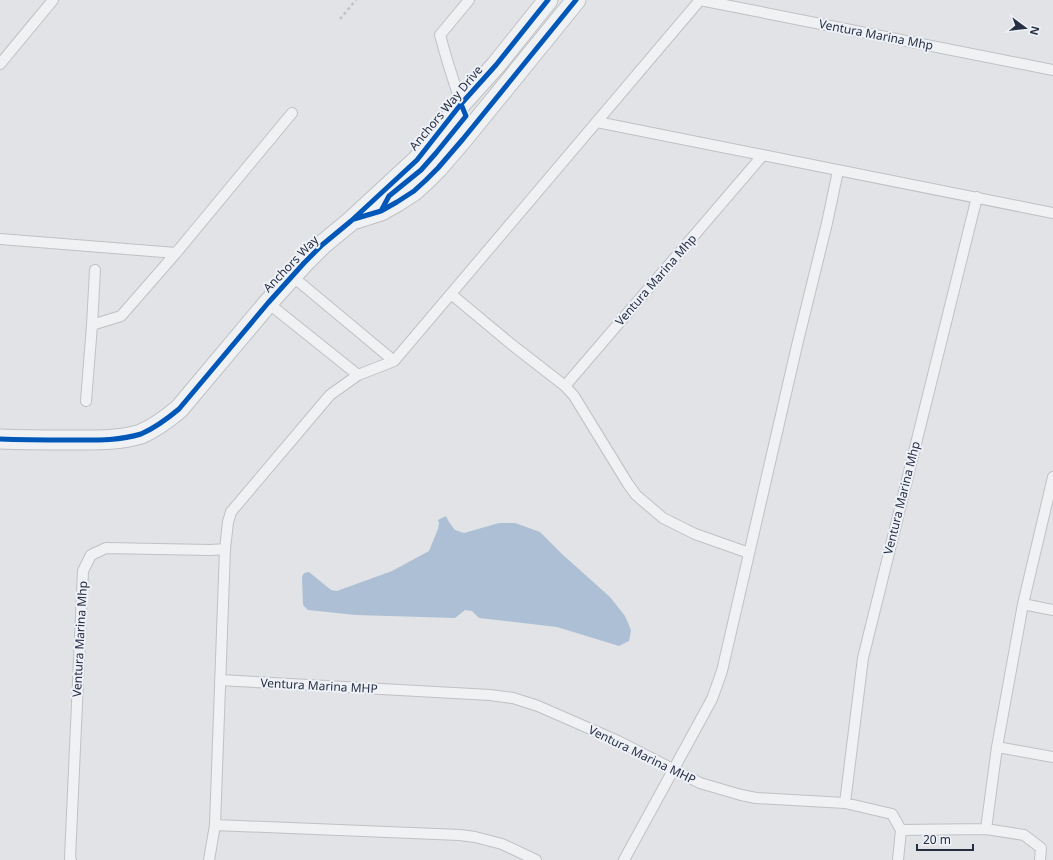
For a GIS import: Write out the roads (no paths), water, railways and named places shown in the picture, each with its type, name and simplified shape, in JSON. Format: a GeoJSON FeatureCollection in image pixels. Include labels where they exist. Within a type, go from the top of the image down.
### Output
{"type":"FeatureCollection","features":[{"type":"Feature","properties":{"kind":"street","name":"Anchors Way Drive"},"geometry":{"type":"LineString","coordinates":[[351,221],[416,160],[496,65],[548,0]]}},
{"type":"Feature","properties":{"kind":"street","name":"Anchors Way"},"geometry":{"type":"LineString","coordinates":[[0,439],[104,440],[140,434],[154,428],[167,419],[179,409],[268,303],[322,245],[351,221],[381,211],[414,191],[438,168],[576,0]]}},
{"type":"Feature","properties":{"kind":"street"},"geometry":{"type":"LineString","coordinates":[[381,211],[390,196],[421,170],[466,116],[462,104]]}},
{"type":"Feature","properties":{"kind":"lane"},"geometry":{"type":"LineString","coordinates":[[0,64],[53,0]]}},
{"type":"Feature","properties":{"kind":"lane"},"geometry":{"type":"LineString","coordinates":[[462,104],[440,35],[470,0]]}},
{"type":"Feature","properties":{"kind":"lane","name":"Ventura Marina Mhp"},"geometry":{"type":"LineString","coordinates":[[209,860],[214,825],[225,549],[228,522],[231,512],[330,395],[358,375],[394,361],[700,0],[1053,70]]}},
{"type":"Feature","properties":{"kind":"lane"},"geometry":{"type":"LineString","coordinates":[[92,325],[121,316],[292,113]]}},
{"type":"Feature","properties":{"kind":"lane"},"geometry":{"type":"LineString","coordinates":[[597,122],[1053,212]]}},
{"type":"Feature","properties":{"kind":"lane","name":"Ventura Marina Mhp"},"geometry":{"type":"LineString","coordinates":[[565,386],[763,155]]}},
{"type":"Feature","properties":{"kind":"lane","name":"Ventura Marina Mhp"},"geometry":{"type":"LineString","coordinates":[[624,860],[712,699],[722,670],[798,340],[827,223],[838,170]]}},
{"type":"Feature","properties":{"kind":"lane","name":"Ventura Marina Mhp"},"geometry":{"type":"LineString","coordinates":[[845,803],[863,658],[976,197]]}},
{"type":"Feature","properties":{"kind":"lane"},"geometry":{"type":"LineString","coordinates":[[0,239],[176,252]]}},
{"type":"Feature","properties":{"kind":"lane"},"geometry":{"type":"LineString","coordinates":[[86,401],[96,270]]}},
{"type":"Feature","properties":{"kind":"lane"},"geometry":{"type":"LineString","coordinates":[[292,276],[394,361]]}},
{"type":"Feature","properties":{"kind":"lane"},"geometry":{"type":"LineString","coordinates":[[451,294],[565,386],[574,396],[636,495],[663,518],[695,534],[749,553]]}},
{"type":"Feature","properties":{"kind":"lane"},"geometry":{"type":"LineString","coordinates":[[268,303],[358,375]]}},
{"type":"Feature","properties":{"kind":"lane"},"geometry":{"type":"LineString","coordinates":[[986,829],[998,748],[1023,604],[1053,477]]}},
{"type":"Feature","properties":{"kind":"lane","name":"Ventura Marina Mhp"},"geometry":{"type":"LineString","coordinates":[[71,860],[70,842],[83,571],[91,555],[106,548],[225,549]]}},
{"type":"Feature","properties":{"kind":"lane"},"geometry":{"type":"LineString","coordinates":[[1023,604],[1053,610]]}},
{"type":"Feature","properties":{"kind":"lane","name":"Ventura Marina MHP"},"geometry":{"type":"LineString","coordinates":[[220,680],[513,698],[538,706],[618,741],[700,783],[741,796],[845,803],[892,814],[901,830]]}},
{"type":"Feature","properties":{"kind":"lane"},"geometry":{"type":"LineString","coordinates":[[998,748],[1053,757]]}},
{"type":"Feature","properties":{"kind":"lane"},"geometry":{"type":"LineString","coordinates":[[214,825],[460,835],[502,844],[536,860]]}},
{"type":"Feature","properties":{"kind":"lane"},"geometry":{"type":"LineString","coordinates":[[898,860],[901,830],[986,829],[1024,835],[1041,848],[1040,860]]}},
{"type":"Feature","properties":{"kind":"water"},"geometry":{"type":"Polygon","coordinates":[[[446,516],[455,530],[464,533],[499,523],[515,523],[540,532],[563,555],[610,597],[625,616],[631,630],[629,641],[619,646],[557,627],[479,618],[472,611],[465,610],[455,618],[356,615],[308,610],[303,605],[302,577],[304,573],[309,572],[331,590],[337,591],[392,571],[429,551],[438,529],[438,520],[446,516]]]}}]}
